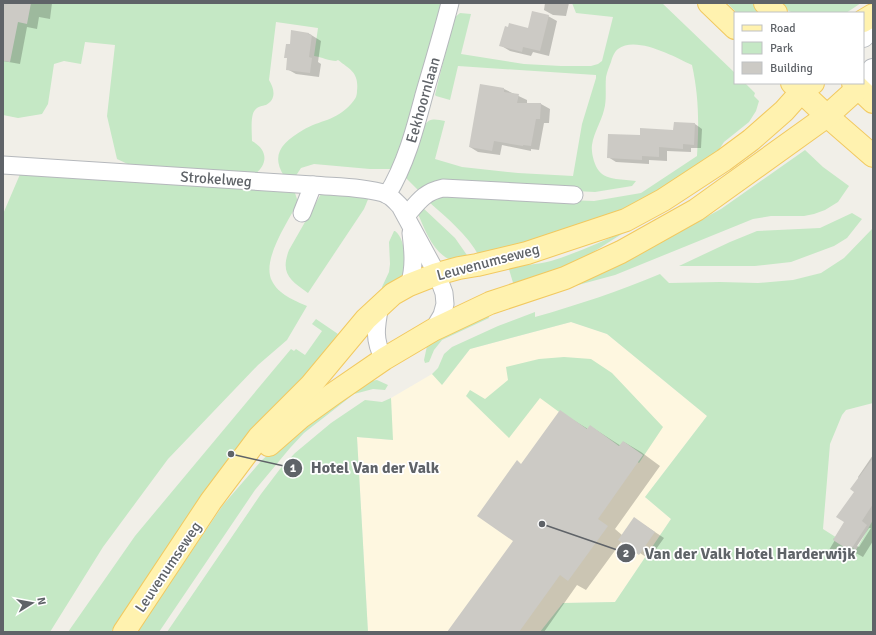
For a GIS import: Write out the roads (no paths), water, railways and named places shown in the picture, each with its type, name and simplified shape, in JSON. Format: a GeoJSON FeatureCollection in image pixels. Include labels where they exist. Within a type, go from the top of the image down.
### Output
{"type":"FeatureCollection","features":[{"type":"Feature","properties":{"kind":"main road"},"geometry":{"type":"LineString","coordinates":[[709,3],[734,27]]}},
{"type":"Feature","properties":{"kind":"main road"},"geometry":{"type":"LineString","coordinates":[[765,3],[775,12]]}},
{"type":"Feature","properties":{"kind":"main road"},"geometry":{"type":"LineString","coordinates":[[864,20],[873,15]]}},
{"type":"Feature","properties":{"kind":"main road"},"geometry":{"type":"LineString","coordinates":[[864,35],[873,25]]}},
{"type":"Feature","properties":{"kind":"main road"},"geometry":{"type":"LineString","coordinates":[[862,88],[873,70]]}},
{"type":"Feature","properties":{"kind":"main road"},"geometry":{"type":"LineString","coordinates":[[802,86],[827,116],[873,156]]}},
{"type":"Feature","properties":{"kind":"main road","name":"Leuvenumseweg"},"geometry":{"type":"LineString","coordinates":[[124,632],[211,502],[259,437],[311,385],[366,319],[393,294],[409,285],[437,274],[527,253],[626,220],[663,200],[724,160],[751,140],[784,111],[802,86]]}},
{"type":"Feature","properties":{"kind":"main road","name":"Leuvenumseweg"},"geometry":{"type":"LineString","coordinates":[[211,502],[301,417],[384,359],[433,330],[490,303],[565,278],[622,252],[696,210],[827,116],[862,88]]}},
{"type":"Feature","properties":{"kind":"street","name":"Eekhoornlaan"},"geometry":{"type":"LineString","coordinates":[[387,194],[397,178],[415,128],[450,3]]}},
{"type":"Feature","properties":{"kind":"street","name":"Strokelweg"},"geometry":{"type":"LineString","coordinates":[[3,165],[313,185],[362,189],[387,194]]}},
{"type":"Feature","properties":{"kind":"street"},"geometry":{"type":"LineString","coordinates":[[302,213],[313,185]]}},
{"type":"Feature","properties":{"kind":"street"},"geometry":{"type":"LineString","coordinates":[[409,285],[413,257],[408,221],[420,198],[429,192],[443,188],[574,195]]}},
{"type":"Feature","properties":{"kind":"street"},"geometry":{"type":"LineString","coordinates":[[387,194],[400,206],[437,274],[444,292],[445,304],[442,315],[433,330]]}},
{"type":"Feature","properties":{"kind":"street"},"geometry":{"type":"LineString","coordinates":[[380,306],[375,336],[384,359]]}},
{"type":"Feature","properties":{"kind":"place","name":"Hotel Van der Valk"},"geometry":{"type":"Point","coordinates":[231,454]}},
{"type":"Feature","properties":{"kind":"place","name":"Van der Valk Hotel Harderwijk"},"geometry":{"type":"Point","coordinates":[542,524]}}]}
